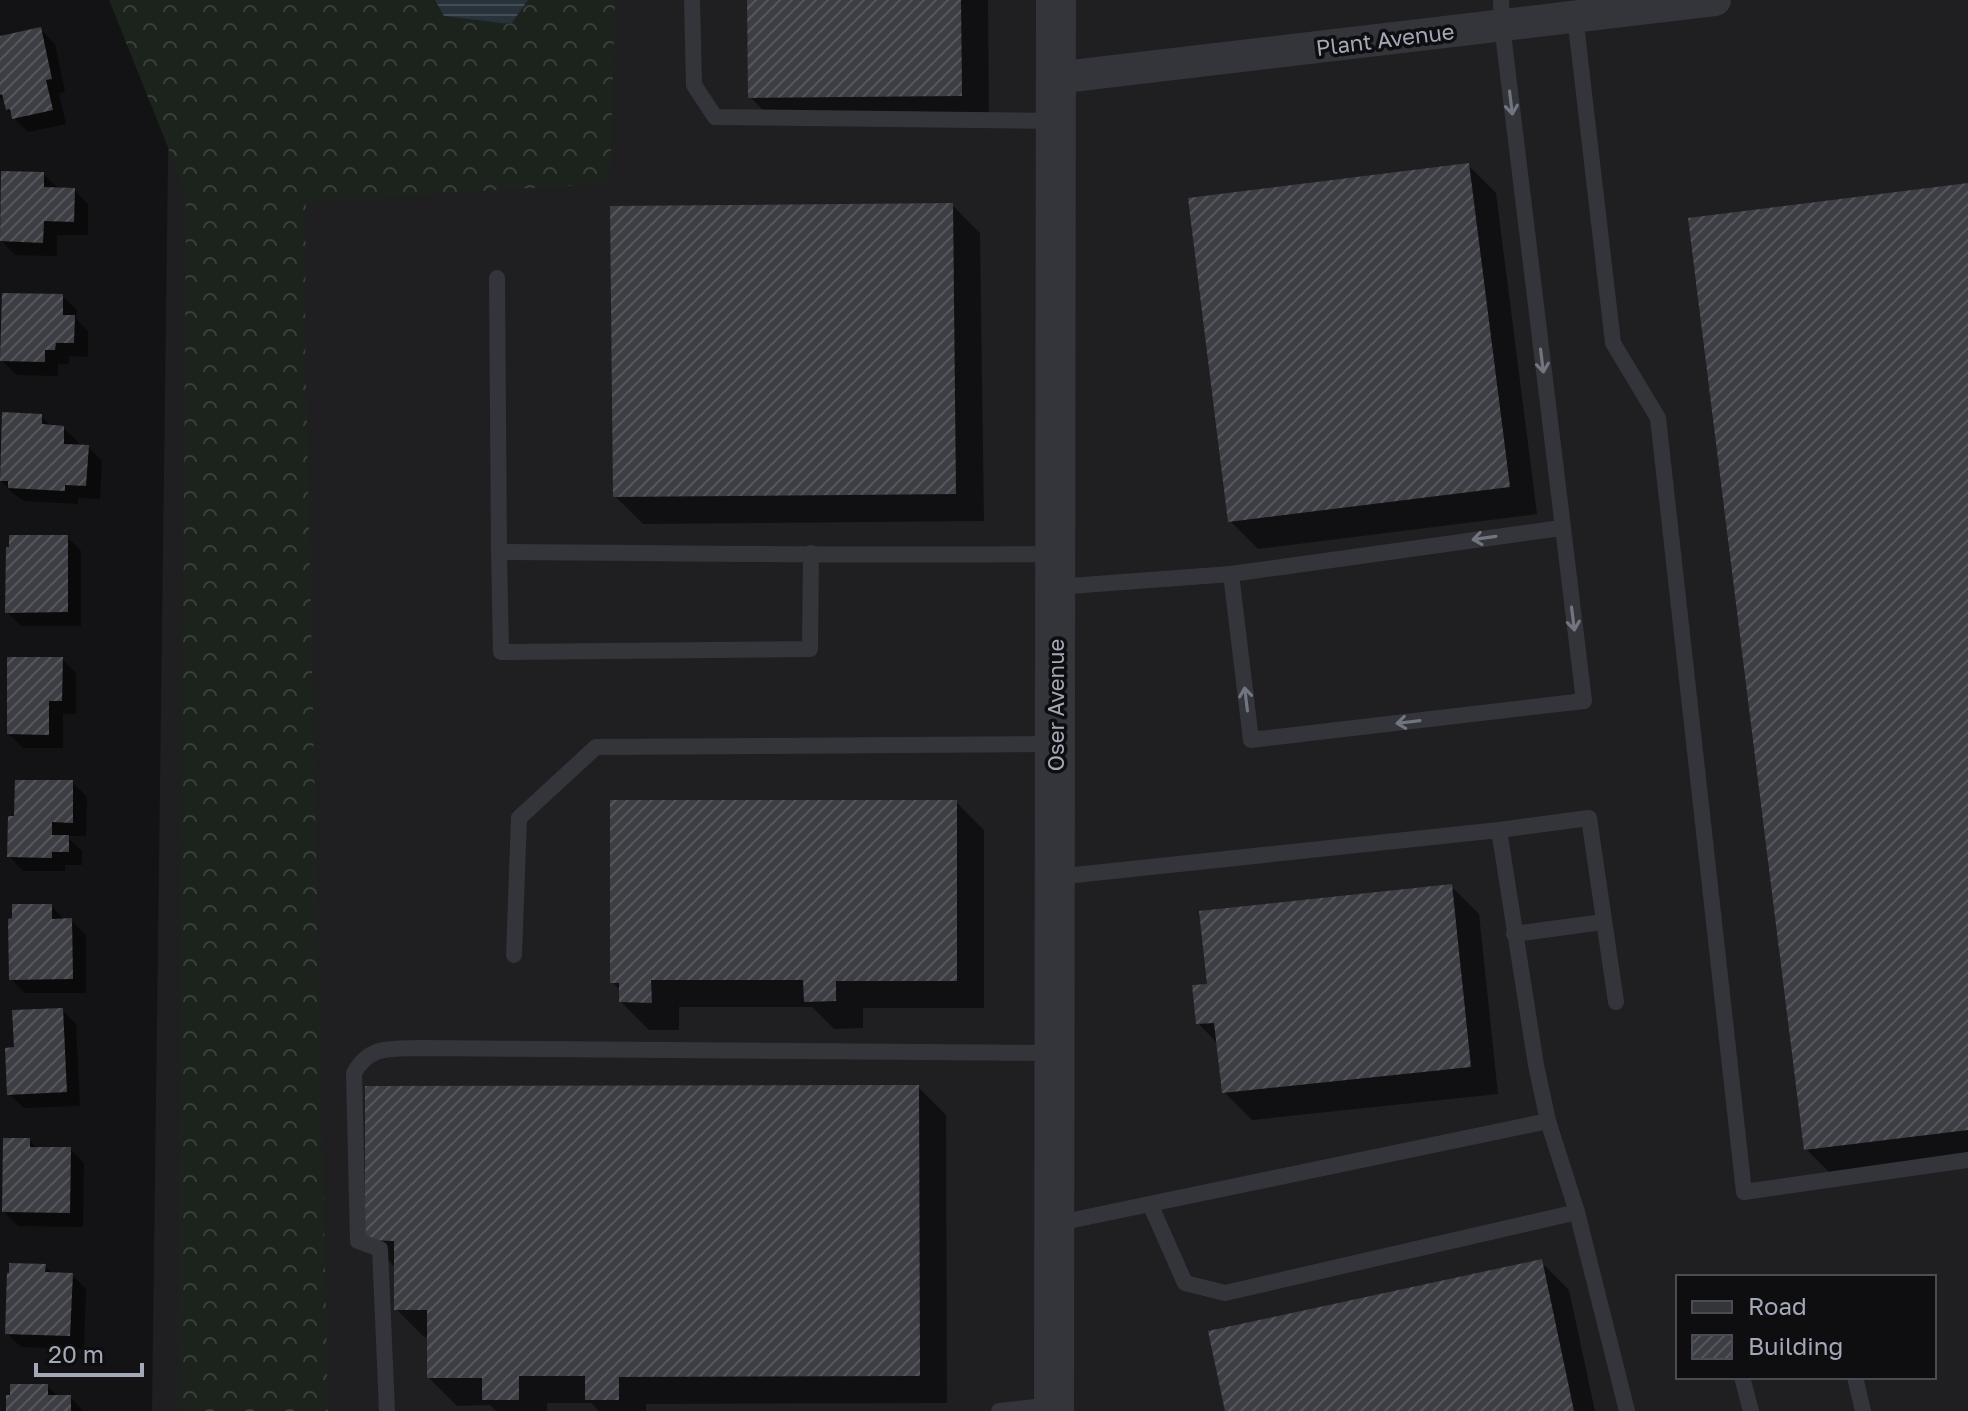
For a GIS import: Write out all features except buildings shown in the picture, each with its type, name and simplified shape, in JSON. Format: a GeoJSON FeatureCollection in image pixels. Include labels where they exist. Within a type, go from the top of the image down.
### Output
{"type":"FeatureCollection","features":[{"type":"Feature","properties":{"kind":"street","name":"Oser Avenue"},"geometry":{"type":"LineString","coordinates":[[1054,1408],[1056,0]]}},
{"type":"Feature","properties":{"kind":"street","name":"Plant Avenue"},"geometry":{"type":"LineString","coordinates":[[1055,78],[1502,13],[1575,16],[1715,0]]}},
{"type":"Feature","properties":{"kind":"lane"},"geometry":{"type":"LineString","coordinates":[[692,0],[694,85],[715,117],[1056,121]]}},
{"type":"Feature","properties":{"kind":"lane"},"geometry":{"type":"LineString","coordinates":[[1231,574],[1251,740],[1584,701],[1502,13]]}},
{"type":"Feature","properties":{"kind":"lane"},"geometry":{"type":"LineString","coordinates":[[1575,16],[1613,343],[1658,418],[1744,1192],[1968,1160]]}},
{"type":"Feature","properties":{"kind":"lane"},"geometry":{"type":"LineString","coordinates":[[497,278],[501,652],[810,649],[811,553]]}},
{"type":"Feature","properties":{"kind":"lane"},"geometry":{"type":"LineString","coordinates":[[499,552],[900,555],[1055,570],[1231,574],[1561,528]]}},
{"type":"Feature","properties":{"kind":"lane"},"geometry":{"type":"LineString","coordinates":[[514,955],[519,818],[596,747],[1055,744]]}},
{"type":"Feature","properties":{"kind":"lane"},"geometry":{"type":"LineString","coordinates":[[1055,877],[1589,818],[1616,1002]]}},
{"type":"Feature","properties":{"kind":"lane"},"geometry":{"type":"LineString","coordinates":[[1499,830],[1536,1065],[1548,1121],[1577,1212],[1627,1411]]}},
{"type":"Feature","properties":{"kind":"lane"},"geometry":{"type":"LineString","coordinates":[[1514,934],[1603,922]]}},
{"type":"Feature","properties":{"kind":"lane"},"geometry":{"type":"LineString","coordinates":[[387,1411],[380,1249],[358,1241],[354,1073],[360,1062],[378,1050],[1054,1053]]}},
{"type":"Feature","properties":{"kind":"lane"},"geometry":{"type":"LineString","coordinates":[[1054,1224],[1548,1121]]}},
{"type":"Feature","properties":{"kind":"lane"},"geometry":{"type":"LineString","coordinates":[[1150,1204],[1185,1283],[1225,1293],[1577,1212]]}},
{"type":"Feature","properties":{"kind":"lane"},"geometry":{"type":"LineString","coordinates":[[1743,1379],[1751,1411]]}},
{"type":"Feature","properties":{"kind":"lane"},"geometry":{"type":"LineString","coordinates":[[1855,1379],[1863,1411]]}},
{"type":"Feature","properties":{"kind":"lane"},"geometry":{"type":"LineString","coordinates":[[999,1411],[1054,1408]]}},
{"type":"Feature","properties":{"kind":"shaded area"},"geometry":{"type":"Polygon","coordinates":[[[170,0],[1968,0],[1968,1411],[152,1411],[170,0]]]}},
{"type":"Feature","properties":{"kind":"shaded area"},"geometry":{"type":"Polygon","coordinates":[[[435,0],[528,0],[511,24],[444,16],[435,0]]]}},
{"type":"Feature","properties":{"kind":"green space"},"geometry":{"type":"Polygon","coordinates":[[[109,0],[435,0],[444,16],[510,24],[528,0],[615,0],[610,183],[306,202],[305,337],[328,1411],[178,1411],[186,192],[109,0]]]}}]}
